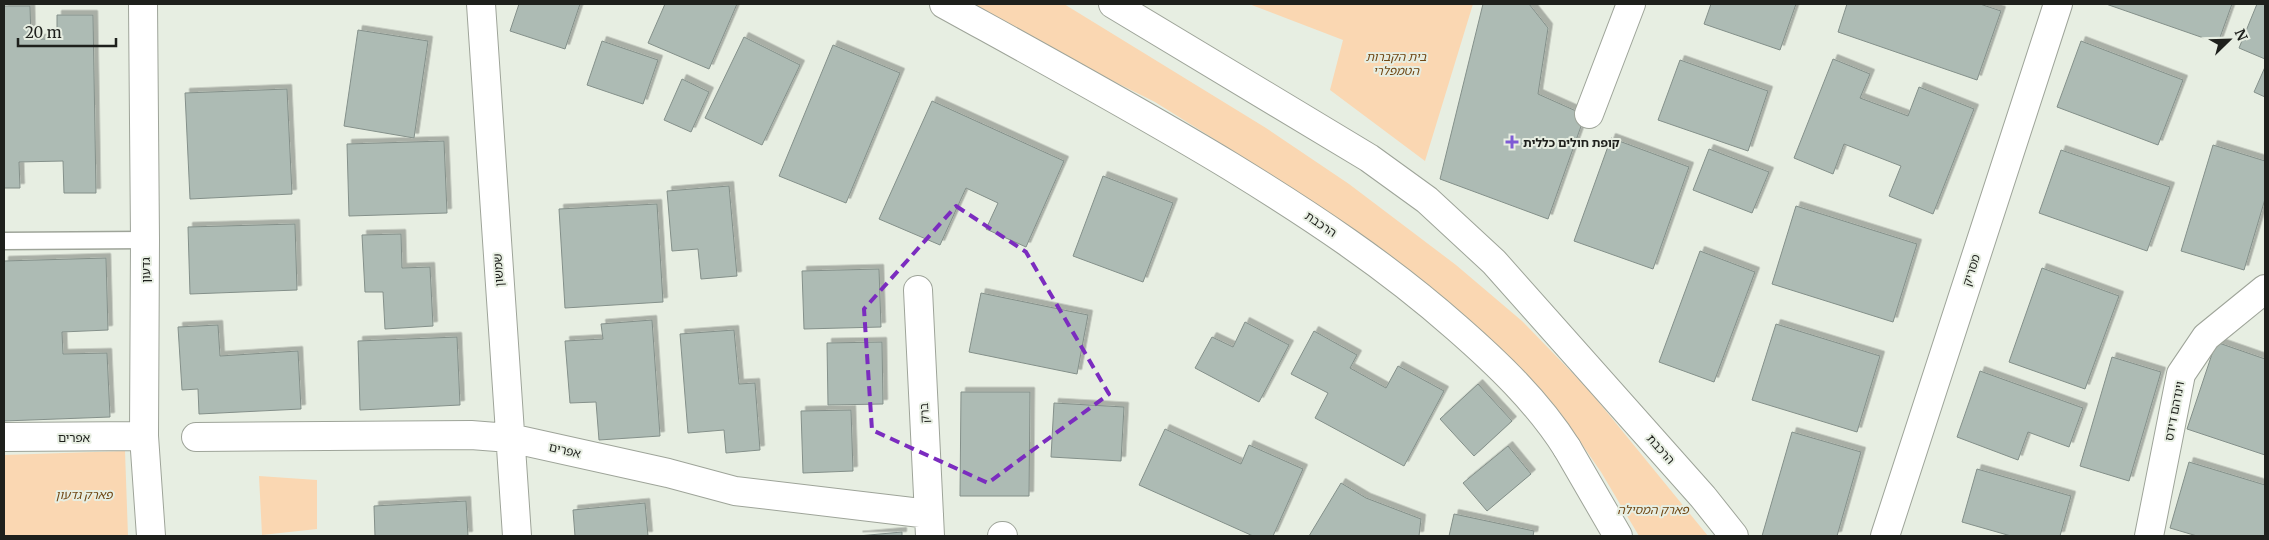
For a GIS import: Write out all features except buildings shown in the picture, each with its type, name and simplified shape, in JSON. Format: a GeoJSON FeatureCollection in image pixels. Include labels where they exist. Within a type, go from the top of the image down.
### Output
{"type":"FeatureCollection","features":[{"type":"Feature","properties":{"kind":"street","name":"גדעון"},"geometry":{"type":"LineString","coordinates":[[143,4],[144,436],[151,536]]}},
{"type":"Feature","properties":{"kind":"street","name":"שמשון"},"geometry":{"type":"LineString","coordinates":[[481,4],[517,536]]}},
{"type":"Feature","properties":{"kind":"street","name":"הרכבת"},"geometry":{"type":"LineString","coordinates":[[944,4],[1166,128],[1282,198],[1372,258],[1427,301],[1480,348],[1533,403],[1567,448],[1618,536]]}},
{"type":"Feature","properties":{"kind":"street","name":"הרכבת"},"geometry":{"type":"LineString","coordinates":[[1112,4],[1370,158],[1428,200],[1494,262],[1703,497],[1734,536]]}},
{"type":"Feature","properties":{"kind":"street"},"geometry":{"type":"LineString","coordinates":[[1589,114],[1631,4]]}},
{"type":"Feature","properties":{"kind":"street","name":"מסריק"},"geometry":{"type":"LineString","coordinates":[[1885,536],[2058,4]]}},
{"type":"Feature","properties":{"kind":"street","name":"וינדהם דידס"},"geometry":{"type":"LineString","coordinates":[[2149,536],[2182,374],[2206,337],[2265,289]]}},
{"type":"Feature","properties":{"kind":"street","name":"ברק"},"geometry":{"type":"LineString","coordinates":[[918,290],[929,525]]}},
{"type":"Feature","properties":{"kind":"street","name":"אפרים"},"geometry":{"type":"LineString","coordinates":[[196,437],[471,435],[510,438],[735,491],[929,525]]}},
{"type":"Feature","properties":{"kind":"street","name":"אפרים"},"geometry":{"type":"LineString","coordinates":[[4,437],[144,436]]}},
{"type":"Feature","properties":{"kind":"lane"},"geometry":{"type":"LineString","coordinates":[[4,241],[145,240]]}},
{"type":"Feature","properties":{"kind":"highlighted area"},"geometry":{"type":"Polygon","coordinates":[[[956,206],[1026,252],[1109,394],[988,483],[872,430],[864,309],[956,206]]]}},
{"type":"Feature","properties":{"kind":"green space","name":"פארק המסילה"},"geometry":{"type":"Polygon","coordinates":[[[970,4],[1064,4],[1266,128],[1349,184],[1456,265],[1522,321],[1588,389],[1708,536],[1639,536],[1601,472],[1561,414],[1496,349],[1328,215],[1246,159],[1155,102],[1047,48],[970,4]]]}},
{"type":"Feature","properties":{"kind":"green space","name":"בית הקברות הטמפלרי"},"geometry":{"type":"Polygon","coordinates":[[[1249,4],[1473,4],[1425,161],[1330,90],[1343,40],[1249,4]]]}},
{"type":"Feature","properties":{"kind":"green space","name":"פארק גדעון"},"geometry":{"type":"Polygon","coordinates":[[[125,451],[128,536],[4,536],[4,455],[125,451]]]}},
{"type":"Feature","properties":{"kind":"green space"},"geometry":{"type":"Polygon","coordinates":[[[259,476],[317,480],[317,529],[262,535],[259,476]]]}},
{"type":"Feature","properties":{"kind":"place","name":"קופת חולים כללית"},"geometry":{"type":"Point","coordinates":[1512,142]}}]}
